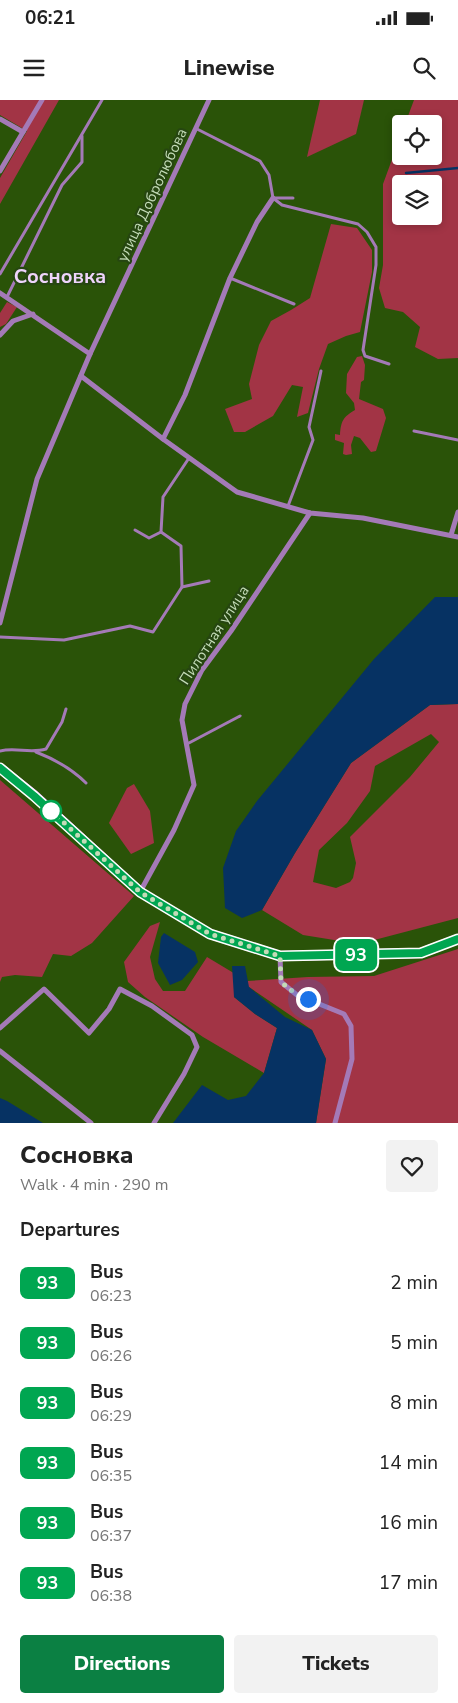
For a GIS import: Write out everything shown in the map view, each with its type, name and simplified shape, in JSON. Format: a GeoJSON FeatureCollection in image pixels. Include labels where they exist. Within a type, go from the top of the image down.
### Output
{"type":"FeatureCollection","features":[{"type":"Feature","properties":{"kind":"main road"},"geometry":{"type":"LineString","coordinates":[[0,768],[34,796],[140,892],[210,934],[280,956],[421,953],[458,939]]}},
{"type":"Feature","properties":{"kind":"street"},"geometry":{"type":"LineString","coordinates":[[0,171],[42,100]]}},
{"type":"Feature","properties":{"kind":"street","name":"улица Добролюбова"},"geometry":{"type":"LineString","coordinates":[[0,623],[37,480],[90,354],[209,100]]}},
{"type":"Feature","properties":{"kind":"street"},"geometry":{"type":"LineString","coordinates":[[0,118],[23,132]]}},
{"type":"Feature","properties":{"kind":"street"},"geometry":{"type":"LineString","coordinates":[[163,439],[186,395],[230,278],[257,222],[274,198]]}},
{"type":"Feature","properties":{"kind":"street"},"geometry":{"type":"LineString","coordinates":[[0,293],[90,354]]}},
{"type":"Feature","properties":{"kind":"street"},"geometry":{"type":"LineString","coordinates":[[0,335],[13,321],[33,314]]}},
{"type":"Feature","properties":{"kind":"street"},"geometry":{"type":"LineString","coordinates":[[81,376],[163,439],[237,492],[310,513],[363,518],[458,536]]}},
{"type":"Feature","properties":{"kind":"street"},"geometry":{"type":"LineString","coordinates":[[451,535],[458,512]]}},
{"type":"Feature","properties":{"kind":"street","name":"Пилотная улица"},"geometry":{"type":"LineString","coordinates":[[140,892],[174,830],[194,786],[182,720],[185,704],[202,670],[231,631],[310,513]]}},
{"type":"Feature","properties":{"kind":"street"},"geometry":{"type":"LineString","coordinates":[[280,956],[281,982],[297,995],[344,1014],[351,1026],[352,1059],[335,1123]]}},
{"type":"Feature","properties":{"kind":"street"},"geometry":{"type":"LineString","coordinates":[[0,1028],[44,989],[89,1033],[109,1009],[120,989],[152,1006],[192,1035],[197,1046],[184,1074],[154,1123]]}},
{"type":"Feature","properties":{"kind":"street"},"geometry":{"type":"LineString","coordinates":[[0,1051],[91,1123]]}},
{"type":"Feature","properties":{"kind":"lane"},"geometry":{"type":"LineString","coordinates":[[0,274],[102,100]]}},
{"type":"Feature","properties":{"kind":"lane"},"geometry":{"type":"LineString","coordinates":[[197,129],[260,161],[269,175],[274,198],[282,205],[358,224],[367,232],[376,247],[376,265],[364,356],[389,364]]}},
{"type":"Feature","properties":{"kind":"lane"},"geometry":{"type":"LineString","coordinates":[[7,298],[62,185],[82,162],[82,135]]}},
{"type":"Feature","properties":{"kind":"lane"},"geometry":{"type":"LineString","coordinates":[[274,198],[293,198]]}},
{"type":"Feature","properties":{"kind":"lane"},"geometry":{"type":"LineString","coordinates":[[230,278],[294,304]]}},
{"type":"Feature","properties":{"kind":"lane"},"geometry":{"type":"LineString","coordinates":[[288,507],[313,440],[310,427],[322,371]]}},
{"type":"Feature","properties":{"kind":"lane"},"geometry":{"type":"LineString","coordinates":[[414,431],[458,440]]}},
{"type":"Feature","properties":{"kind":"lane"},"geometry":{"type":"LineString","coordinates":[[161,532],[163,497],[189,458]]}},
{"type":"Feature","properties":{"kind":"lane"},"geometry":{"type":"LineString","coordinates":[[135,530],[148,538],[161,532]]}},
{"type":"Feature","properties":{"kind":"lane"},"geometry":{"type":"LineString","coordinates":[[0,637],[64,640],[130,626],[153,632],[182,587],[181,546],[161,532]]}},
{"type":"Feature","properties":{"kind":"lane"},"geometry":{"type":"LineString","coordinates":[[182,587],[209,581]]}},
{"type":"Feature","properties":{"kind":"lane"},"geometry":{"type":"LineString","coordinates":[[35,752],[46,749],[62,722],[66,709]]}},
{"type":"Feature","properties":{"kind":"lane"},"geometry":{"type":"LineString","coordinates":[[187,744],[240,716]]}},
{"type":"Feature","properties":{"kind":"lane"},"geometry":{"type":"LineString","coordinates":[[0,751],[7,749],[35,752],[49,757],[78,775],[86,783]]}},
{"type":"Feature","properties":{"kind":"shaded area"},"geometry":{"type":"Polygon","coordinates":[[[0,100],[59,100],[0,204],[0,178],[27,131],[0,115],[0,100]]]}},
{"type":"Feature","properties":{"kind":"shaded area"},"geometry":{"type":"Polygon","coordinates":[[[320,100],[364,100],[356,134],[307,157],[320,100]]]}},
{"type":"Feature","properties":{"kind":"shaded area"},"geometry":{"type":"Polygon","coordinates":[[[414,100],[458,100],[458,358],[438,359],[415,347],[420,327],[403,312],[385,308],[379,288],[383,265],[383,184],[392,160],[392,165],[442,165],[442,115],[408,115],[414,100]]]}},
{"type":"Feature","properties":{"kind":"shaded area"},"geometry":{"type":"Polygon","coordinates":[[[331,224],[357,228],[372,250],[372,272],[360,332],[328,344],[319,369],[308,413],[297,417],[303,387],[292,385],[273,416],[245,432],[234,432],[225,409],[252,399],[249,384],[259,345],[271,321],[310,298],[331,224]]]}},
{"type":"Feature","properties":{"kind":"shaded area"},"geometry":{"type":"Polygon","coordinates":[[[7,302],[17,307],[6,324],[0,327],[0,313],[7,302]]]}},
{"type":"Feature","properties":{"kind":"shaded area"},"geometry":{"type":"Polygon","coordinates":[[[362,356],[365,365],[364,380],[361,382],[359,399],[383,409],[386,418],[376,451],[371,452],[360,438],[354,436],[351,445],[352,454],[346,455],[343,454],[344,443],[335,440],[335,434],[340,435],[343,420],[355,410],[354,403],[346,393],[347,374],[357,357],[362,356]]]}},
{"type":"Feature","properties":{"kind":"shaded area"},"geometry":{"type":"Polygon","coordinates":[[[458,704],[458,918],[359,944],[303,935],[262,910],[351,763],[430,705],[458,704]],[[431,734],[375,766],[370,791],[347,823],[319,850],[313,882],[336,888],[350,882],[353,878],[356,863],[350,837],[410,777],[439,742],[431,734]]]}},
{"type":"Feature","properties":{"kind":"shaded area"},"geometry":{"type":"Polygon","coordinates":[[[0,780],[134,896],[92,943],[71,956],[53,954],[42,977],[15,975],[2,977],[0,982],[0,780]]]}},
{"type":"Feature","properties":{"kind":"shaded area"},"geometry":{"type":"Polygon","coordinates":[[[134,784],[150,811],[154,843],[131,854],[109,823],[127,788],[134,784]]]}},
{"type":"Feature","properties":{"kind":"shaded area"},"geometry":{"type":"Polygon","coordinates":[[[160,922],[150,957],[155,979],[163,991],[185,991],[207,957],[247,981],[308,977],[374,976],[458,949],[458,1123],[316,1123],[326,1059],[312,1030],[249,987],[234,997],[255,1014],[277,1028],[264,1073],[203,1037],[145,997],[128,982],[124,962],[150,926],[160,922]]]}},
{"type":"Feature","properties":{"kind":"water"},"geometry":{"type":"Polygon","coordinates":[[[435,597],[458,597],[458,704],[430,705],[351,763],[262,910],[242,918],[225,908],[223,868],[236,831],[257,801],[374,659],[435,597]]]}},
{"type":"Feature","properties":{"kind":"water"},"geometry":{"type":"Polygon","coordinates":[[[164,933],[195,952],[198,962],[182,980],[170,985],[158,963],[161,937],[164,933]]]}},
{"type":"Feature","properties":{"kind":"water"},"geometry":{"type":"Polygon","coordinates":[[[232,966],[245,966],[249,987],[285,1017],[312,1030],[326,1059],[316,1123],[173,1123],[202,1085],[228,1100],[246,1096],[264,1073],[277,1028],[255,1014],[234,997],[232,966]]]}},
{"type":"Feature","properties":{"kind":"water"},"geometry":{"type":"Polygon","coordinates":[[[0,1098],[7,1101],[43,1123],[0,1123],[0,1098]]]}},
{"type":"Feature","properties":{"kind":"waterway"},"geometry":{"type":"LineString","coordinates":[[406,173],[458,168]]}},
{"type":"Feature","properties":{"kind":"bus line","name":"93"},"geometry":{"type":"LineString","coordinates":[[0,768],[34,796],[140,892],[210,934],[280,956],[421,953],[458,939]]}},
{"type":"Feature","properties":{"kind":"district","name":"Сосновка"},"geometry":{"type":"Point","coordinates":[60,276]}},
{"type":"Feature","properties":{"kind":"route"},"geometry":{"type":"LineString","coordinates":[[51,811],[140,892],[210,934],[280,956],[281,982],[297,995],[308,999]]}}]}
